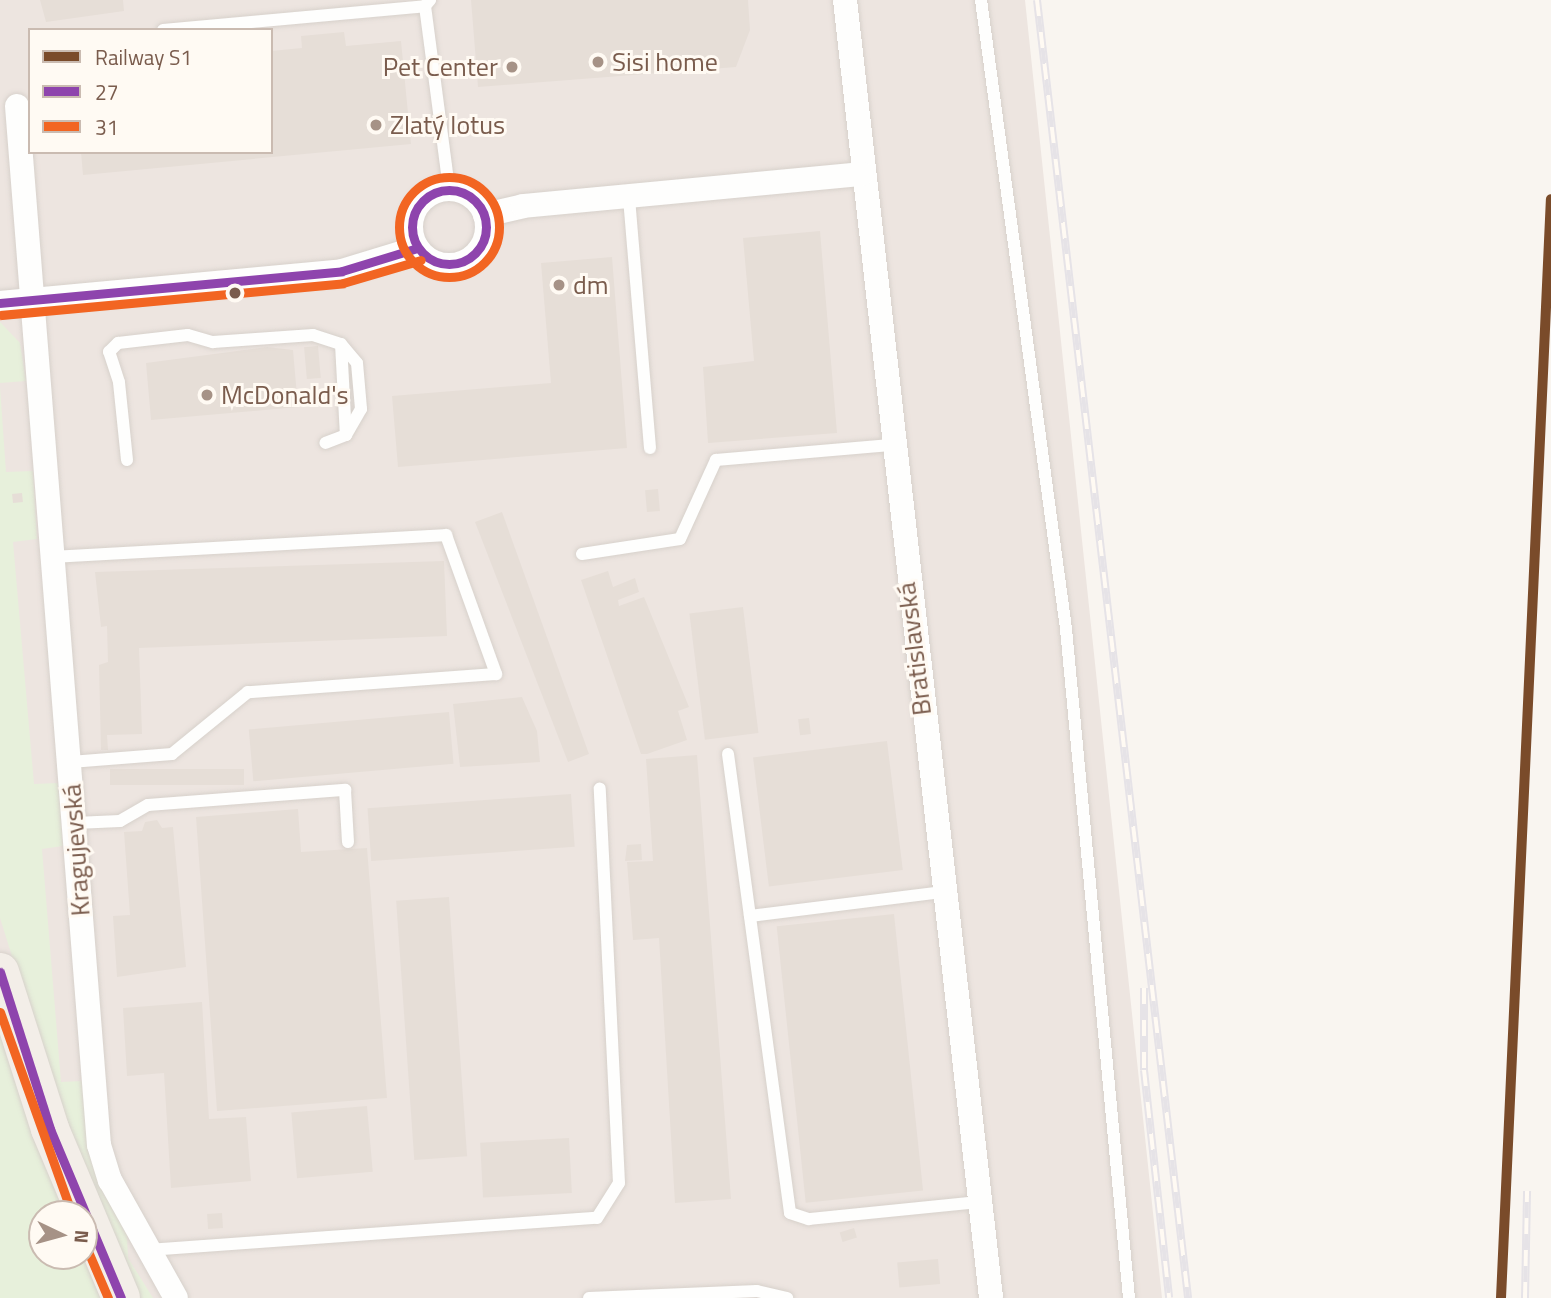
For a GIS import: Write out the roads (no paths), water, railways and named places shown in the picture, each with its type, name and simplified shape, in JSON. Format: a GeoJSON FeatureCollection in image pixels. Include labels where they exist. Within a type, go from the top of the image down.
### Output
{"type":"FeatureCollection","features":[{"type":"Feature","properties":{"kind":"main road"},"geometry":{"type":"LineString","coordinates":[[0,972],[50,1129],[121,1298]]}},
{"type":"Feature","properties":{"kind":"street","name":"Bratislavská"},"geometry":{"type":"LineString","coordinates":[[845,0],[890,445],[991,1298]]}},
{"type":"Feature","properties":{"kind":"street","name":"Kragujevská"},"geometry":{"type":"LineString","coordinates":[[17,106],[24,130],[32,300],[99,1145],[146,1250],[176,1298]]}},
{"type":"Feature","properties":{"kind":"street"},"geometry":{"type":"LineString","coordinates":[[485,215],[523,206],[861,174]]}},
{"type":"Feature","properties":{"kind":"street"},"geometry":{"type":"LineString","coordinates":[[449,189],[471,196],[485,215],[484,240],[468,259],[435,262],[417,248],[411,225],[419,204],[449,189]]}},
{"type":"Feature","properties":{"kind":"street"},"geometry":{"type":"LineString","coordinates":[[0,303],[342,271],[417,248]]}},
{"type":"Feature","properties":{"kind":"lane"},"geometry":{"type":"LineString","coordinates":[[981,0],[1066,629],[1129,1298]]}},
{"type":"Feature","properties":{"kind":"lane"},"geometry":{"type":"LineString","coordinates":[[183,28],[428,3],[449,189]]}},
{"type":"Feature","properties":{"kind":"lane"},"geometry":{"type":"LineString","coordinates":[[629,198],[650,448]]}},
{"type":"Feature","properties":{"kind":"lane"},"geometry":{"type":"LineString","coordinates":[[127,460],[113,346],[188,335],[213,342],[313,335],[341,344],[357,363],[360,396],[358,417],[346,435],[325,443]]}},
{"type":"Feature","properties":{"kind":"lane"},"geometry":{"type":"LineString","coordinates":[[582,554],[680,539],[716,460],[890,445]]}},
{"type":"Feature","properties":{"kind":"lane"},"geometry":{"type":"LineString","coordinates":[[52,557],[446,535],[496,674],[248,692],[172,754],[70,762]]}},
{"type":"Feature","properties":{"kind":"lane"},"geometry":{"type":"LineString","coordinates":[[728,754],[790,1213],[809,1219],[980,1202]]}},
{"type":"Feature","properties":{"kind":"lane"},"geometry":{"type":"LineString","coordinates":[[146,1250],[597,1219],[619,1184],[600,788]]}},
{"type":"Feature","properties":{"kind":"lane"},"geometry":{"type":"LineString","coordinates":[[75,823],[120,821],[149,804],[345,790],[348,842]]}},
{"type":"Feature","properties":{"kind":"lane"},"geometry":{"type":"LineString","coordinates":[[750,916],[942,892]]}},
{"type":"Feature","properties":{"kind":"lane"},"geometry":{"type":"LineString","coordinates":[[589,1298],[757,1290],[787,1298]]}},
{"type":"Feature","properties":{"kind":"railway"},"geometry":{"type":"LineString","coordinates":[[1037,0],[1188,1298]]}},
{"type":"Feature","properties":{"kind":"railway"},"geometry":{"type":"LineString","coordinates":[[1144,988],[1144,1070],[1169,1298]]}},
{"type":"Feature","properties":{"kind":"railway"},"geometry":{"type":"LineString","coordinates":[[1525,1298],[1527,1191]]}},
{"type":"Feature","properties":{"kind":"rail line","name":"S1"},"geometry":{"type":"LineString","coordinates":[[1501,1298],[1551,199]]}},
{"type":"Feature","properties":{"kind":"place","name":"Sisi home"},"geometry":{"type":"Point","coordinates":[598,62]}},
{"type":"Feature","properties":{"kind":"place","name":"Pet Center"},"geometry":{"type":"Point","coordinates":[512,67]}},
{"type":"Feature","properties":{"kind":"place","name":"Zlatý lotus"},"geometry":{"type":"Point","coordinates":[376,125]}},
{"type":"Feature","properties":{"kind":"place","name":"dm"},"geometry":{"type":"Point","coordinates":[559,285]}},
{"type":"Feature","properties":{"kind":"place","name":"McDonald's"},"geometry":{"type":"Point","coordinates":[207,395]}}]}
